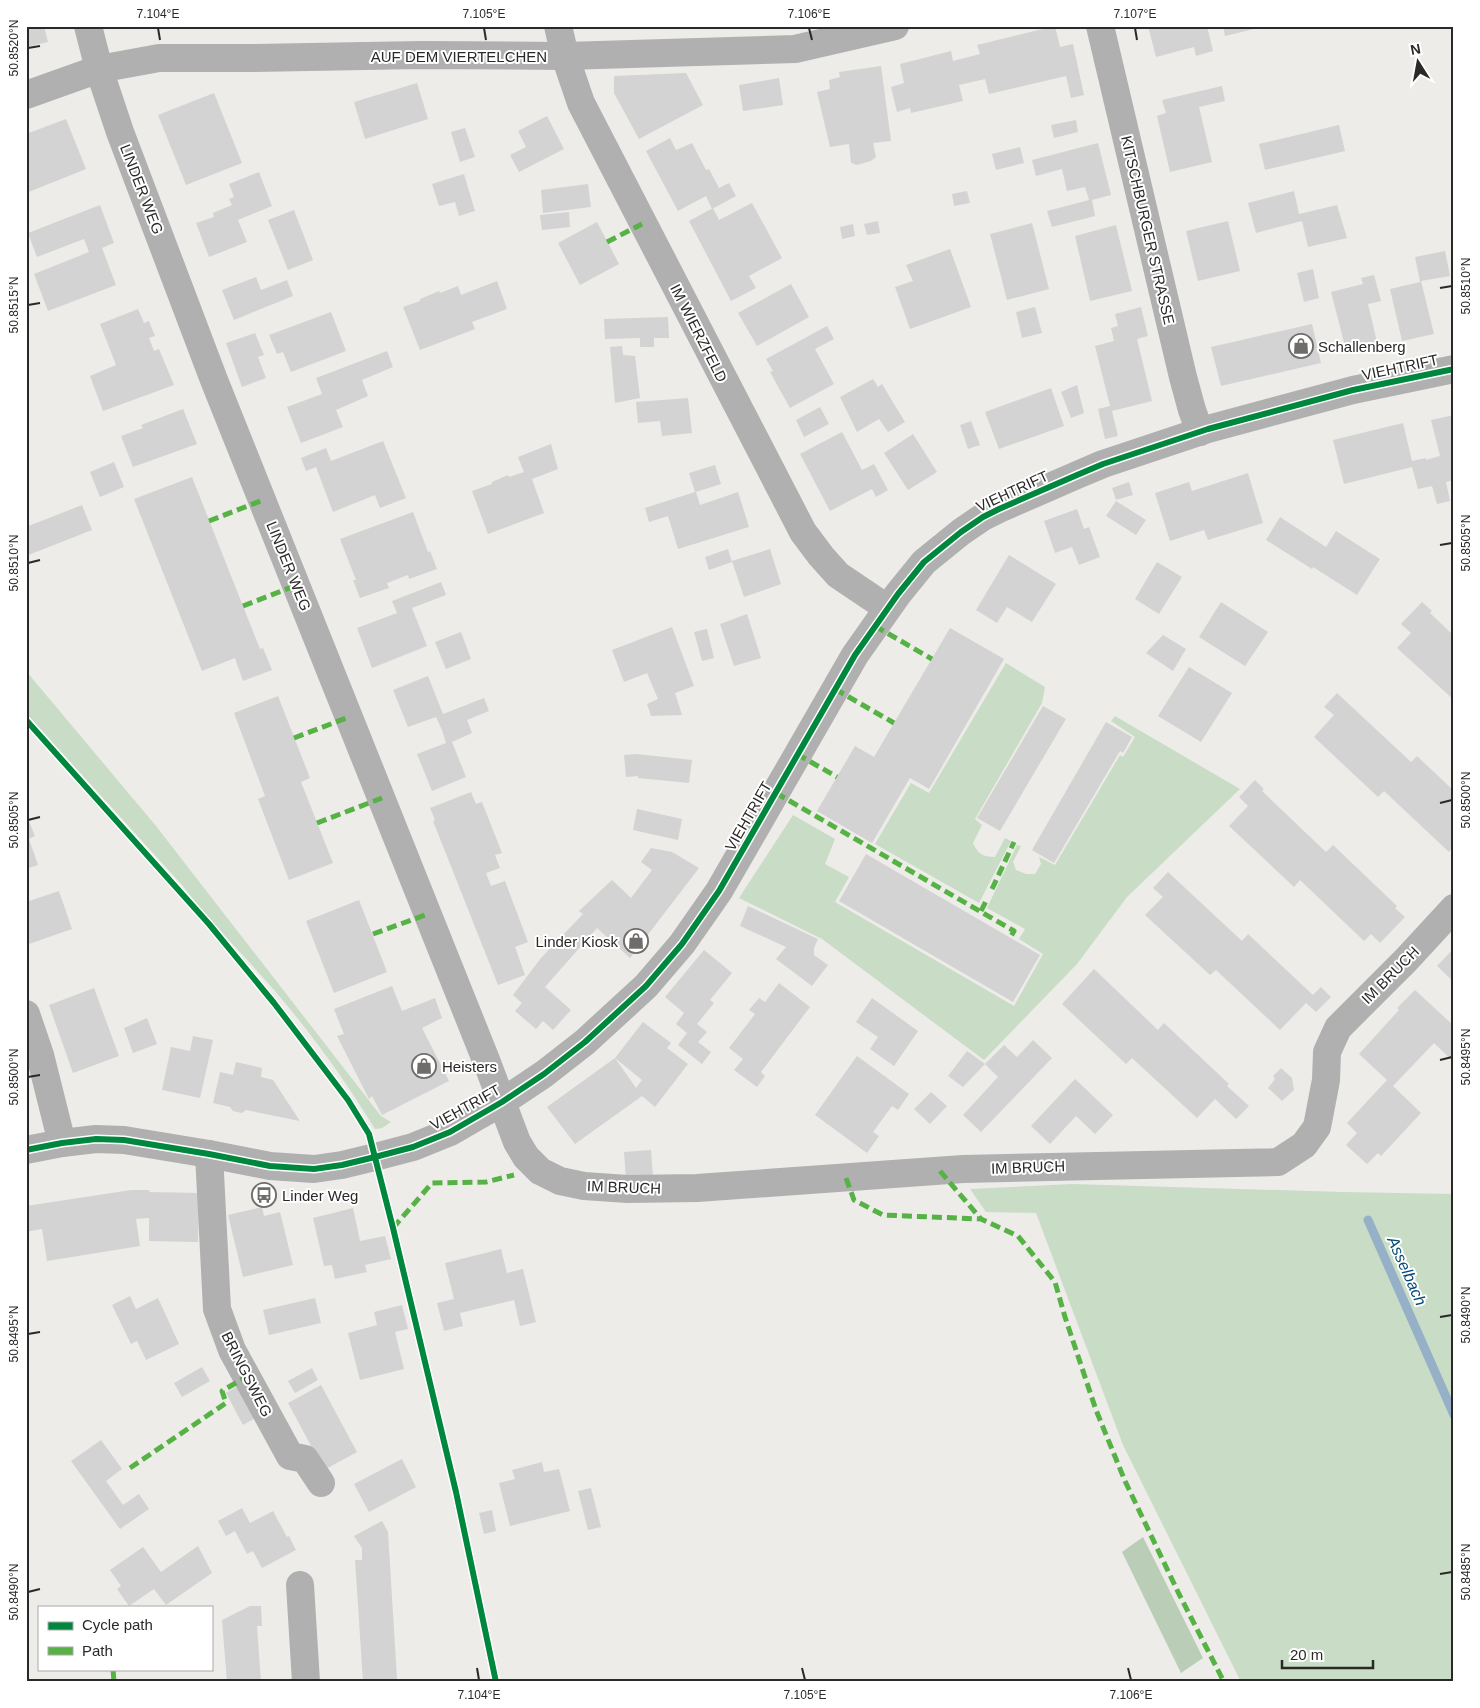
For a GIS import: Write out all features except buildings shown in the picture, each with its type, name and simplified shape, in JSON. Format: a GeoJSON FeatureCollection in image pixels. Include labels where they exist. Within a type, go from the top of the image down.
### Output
{"type":"FeatureCollection","features":[{"type":"Feature","properties":{"kind":"street","name":"LINDER WEG"},"geometry":{"type":"LineString","coordinates":[[88,26],[98,69],[120,132],[214,380],[502,1102]]}},
{"type":"Feature","properties":{"kind":"street","name":"IM WIERZFELD"},"geometry":{"type":"LineString","coordinates":[[558,26],[565,56],[580,103],[803,532],[838,575],[887,608]]}},
{"type":"Feature","properties":{"kind":"street","name":"AUF DEM VIERTELCHEN"},"geometry":{"type":"LineString","coordinates":[[26,95],[98,69],[159,58],[421,55],[565,56],[795,49],[895,26]]}},
{"type":"Feature","properties":{"kind":"street","name":"KITSCHBURGER STRASSE"},"geometry":{"type":"LineString","coordinates":[[1100,26],[1183,376],[1200,432]]}},
{"type":"Feature","properties":{"kind":"street","name":"VIEHTRIFT"},"geometry":{"type":"LineString","coordinates":[[26,1150],[96,1139],[124,1140],[270,1166],[314,1169],[342,1165],[413,1147],[450,1132],[502,1102],[544,1074],[585,1042],[646,986],[682,944],[718,891],[855,656],[887,608],[924,562],[961,532],[984,517],[1103,464],[1200,432],[1353,390],[1454,369]]}},
{"type":"Feature","properties":{"kind":"street","name":"IM BRUCH"},"geometry":{"type":"LineString","coordinates":[[502,1102],[517,1142],[526,1157],[540,1171],[560,1181],[584,1186],[628,1189],[697,1188],[963,1169],[1278,1162],[1304,1145],[1317,1127],[1326,1080],[1327,1052],[1338,1028],[1406,960],[1454,908]]}},
{"type":"Feature","properties":{"kind":"street"},"geometry":{"type":"LineString","coordinates":[[26,1014],[40,1055],[62,1143]]}},
{"type":"Feature","properties":{"kind":"street","name":"BRINGSWEG"},"geometry":{"type":"LineString","coordinates":[[209,1154],[217,1309],[232,1350],[290,1456],[304,1459],[321,1483]]}},
{"type":"Feature","properties":{"kind":"street"},"geometry":{"type":"LineString","coordinates":[[300,1585],[306,1682]]}},
{"type":"Feature","properties":{"kind":"green space"},"geometry":{"type":"Polygon","coordinates":[[[1006,663],[1045,687],[1042,703],[975,819],[982,825],[973,843],[981,854],[995,857],[1005,838],[1011,841],[979,903],[875,844],[911,783],[929,793],[1006,663]]]}},
{"type":"Feature","properties":{"kind":"green space"},"geometry":{"type":"Polygon","coordinates":[[[26,671],[156,826],[381,1116],[391,1122],[382,1128],[375,1129],[328,1058],[289,1007],[182,885],[26,713],[26,671]]]}},
{"type":"Feature","properties":{"kind":"green space"},"geometry":{"type":"Polygon","coordinates":[[[1115,716],[1240,789],[1127,897],[1077,964],[984,1060],[822,939],[739,898],[793,815],[835,839],[825,864],[849,877],[835,902],[1014,1006],[1043,954],[1019,939],[1025,929],[987,908],[1017,845],[1021,846],[1013,862],[1016,870],[1026,874],[1035,874],[1041,864],[1039,857],[1055,865],[1120,755],[1123,757],[1135,737],[1111,721],[1115,716]]]}},
{"type":"Feature","properties":{"kind":"green space"},"geometry":{"type":"Polygon","coordinates":[[[1072,1184],[1454,1194],[1454,1682],[1241,1682],[1123,1445],[1036,1213],[986,1212],[970,1189],[1072,1184]]]}},
{"type":"Feature","properties":{"kind":"green space"},"geometry":{"type":"Polygon","coordinates":[[[1143,1537],[1203,1658],[1181,1673],[1122,1552],[1143,1537]]]}},
{"type":"Feature","properties":{"kind":"waterway","name":"Asselbach"},"geometry":{"type":"LineString","coordinates":[[1368,1220],[1454,1415]]}},
{"type":"Feature","properties":{"kind":"marked path"},"geometry":{"type":"LineString","coordinates":[[607,242],[642,224]]}},
{"type":"Feature","properties":{"kind":"marked path"},"geometry":{"type":"LineString","coordinates":[[209,521],[263,500]]}},
{"type":"Feature","properties":{"kind":"marked path"},"geometry":{"type":"LineString","coordinates":[[243,606],[297,585]]}},
{"type":"Feature","properties":{"kind":"marked path"},"geometry":{"type":"LineString","coordinates":[[875,626],[932,659]]}},
{"type":"Feature","properties":{"kind":"marked path"},"geometry":{"type":"LineString","coordinates":[[835,689],[894,723]]}},
{"type":"Feature","properties":{"kind":"marked path"},"geometry":{"type":"LineString","coordinates":[[294,738],[349,717]]}},
{"type":"Feature","properties":{"kind":"marked path"},"geometry":{"type":"LineString","coordinates":[[797,754],[837,777]]}},
{"type":"Feature","properties":{"kind":"marked path"},"geometry":{"type":"LineString","coordinates":[[776,793],[1014,931],[1010,938]]}},
{"type":"Feature","properties":{"kind":"marked path"},"geometry":{"type":"LineString","coordinates":[[317,823],[382,798]]}},
{"type":"Feature","properties":{"kind":"marked path"},"geometry":{"type":"LineString","coordinates":[[992,889],[1014,842]]}},
{"type":"Feature","properties":{"kind":"marked path"},"geometry":{"type":"LineString","coordinates":[[981,911],[987,899]]}},
{"type":"Feature","properties":{"kind":"marked path"},"geometry":{"type":"LineString","coordinates":[[373,934],[428,914]]}},
{"type":"Feature","properties":{"kind":"marked path"},"geometry":{"type":"LineString","coordinates":[[940,1171],[981,1219]]}},
{"type":"Feature","properties":{"kind":"marked path"},"geometry":{"type":"LineString","coordinates":[[393,1228],[432,1183],[486,1182],[514,1175]]}},
{"type":"Feature","properties":{"kind":"marked path"},"geometry":{"type":"LineString","coordinates":[[846,1178],[854,1200],[883,1215],[981,1219],[1018,1236],[1055,1282],[1096,1410],[1125,1481],[1224,1682]]}},
{"type":"Feature","properties":{"kind":"marked path"},"geometry":{"type":"LineString","coordinates":[[130,1468],[226,1403],[222,1391],[246,1377]]}},
{"type":"Feature","properties":{"kind":"marked path"},"geometry":{"type":"LineString","coordinates":[[113,1670],[114,1682]]}},
{"type":"Feature","properties":{"kind":"cycle path"},"geometry":{"type":"LineString","coordinates":[[26,1150],[96,1139],[124,1140],[270,1166],[314,1169],[342,1165],[413,1147],[450,1132],[502,1102],[544,1074],[585,1042],[646,986],[682,944],[719,891],[855,655],[898,594],[924,562],[961,532],[999,509],[1103,464],[1208,429],[1353,390],[1454,369]]}},
{"type":"Feature","properties":{"kind":"cycle path"},"geometry":{"type":"LineString","coordinates":[[26,720],[209,924],[274,1003],[348,1100],[369,1134],[456,1492],[496,1682]]}},
{"type":"Feature","properties":{"kind":"place","name":"Schallenberg"},"geometry":{"type":"Point","coordinates":[1301,346]}},
{"type":"Feature","properties":{"kind":"place","name":"Linder Kiosk"},"geometry":{"type":"Point","coordinates":[636,941]}},
{"type":"Feature","properties":{"kind":"place","name":"Heisters"},"geometry":{"type":"Point","coordinates":[424,1066]}},
{"type":"Feature","properties":{"kind":"place","name":"Linder Weg"},"geometry":{"type":"Point","coordinates":[264,1195]}}]}
